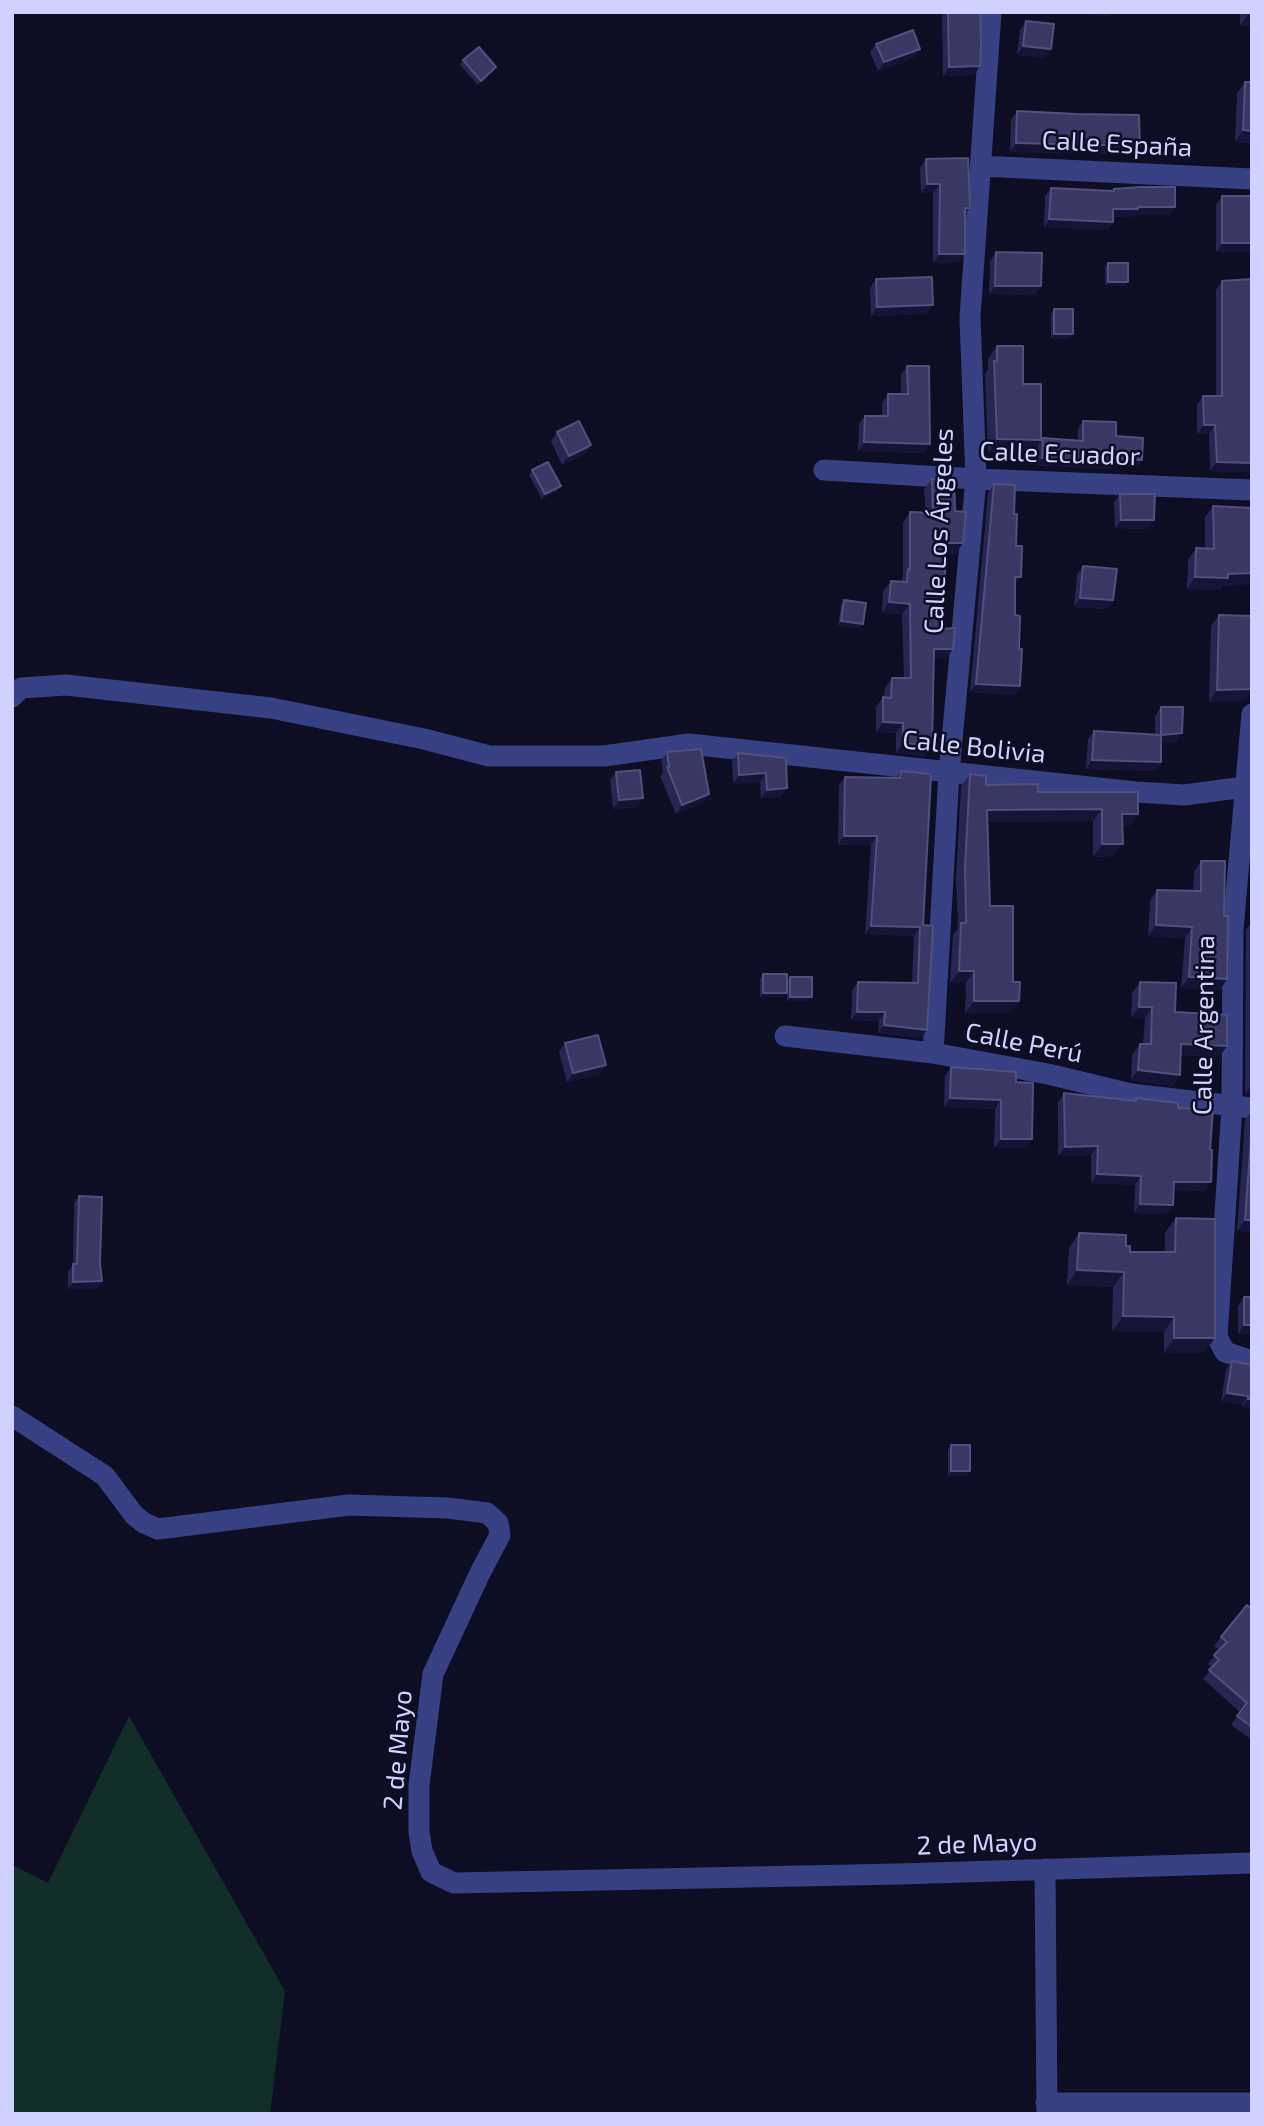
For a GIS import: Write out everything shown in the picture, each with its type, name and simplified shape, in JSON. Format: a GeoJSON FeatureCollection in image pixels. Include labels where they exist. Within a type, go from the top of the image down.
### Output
{"type":"FeatureCollection","features":[{"type":"Feature","properties":{"kind":"street","name":"Calle Los Ángeles"},"geometry":{"type":"LineString","coordinates":[[933,1054],[949,773],[976,479],[970,317],[990,12]]}},
{"type":"Feature","properties":{"kind":"street","name":"Calle España"},"geometry":{"type":"LineString","coordinates":[[980,166],[1252,179]]}},
{"type":"Feature","properties":{"kind":"street","name":"Calle Ecuador"},"geometry":{"type":"LineString","coordinates":[[824,470],[1252,490]]}},
{"type":"Feature","properties":{"kind":"street","name":"Calle Bolivia"},"geometry":{"type":"LineString","coordinates":[[12,697],[20,688],[66,685],[271,708],[424,739],[489,756],[604,756],[689,744],[1136,792],[1184,795],[1249,786]]}},
{"type":"Feature","properties":{"kind":"street","name":"Calle Argentina"},"geometry":{"type":"LineString","coordinates":[[1252,714],[1249,786],[1233,929],[1242,1107],[1217,1337],[1225,1352],[1252,1361]]}},
{"type":"Feature","properties":{"kind":"street","name":"Calle Perú"},"geometry":{"type":"LineString","coordinates":[[785,1036],[933,1054],[1048,1074],[1131,1094],[1242,1107]]}},
{"type":"Feature","properties":{"kind":"street","name":"2 de Mayo"},"geometry":{"type":"LineString","coordinates":[[12,1416],[106,1476],[134,1515],[158,1529],[349,1505],[448,1508],[488,1513],[498,1523],[500,1535],[433,1674],[419,1785],[419,1832],[422,1852],[431,1872],[454,1883],[1252,1863]]}},
{"type":"Feature","properties":{"kind":"street"},"geometry":{"type":"LineString","coordinates":[[1045,1870],[1047,2108],[1252,2103]]}},
{"type":"Feature","properties":{"kind":"green space"},"geometry":{"type":"Polygon","coordinates":[[[129,1716],[285,1991],[270,2114],[12,2114],[12,1865],[48,1883],[129,1716]]]}},
{"type":"Feature","properties":{"kind":"building"},"geometry":{"type":"Polygon","coordinates":[[[948,12],[980,12],[980,66],[949,67],[948,12]]]}},
{"type":"Feature","properties":{"kind":"building"},"geometry":{"type":"Polygon","coordinates":[[[1026,21],[1054,24],[1051,49],[1023,46],[1026,21]]]}},
{"type":"Feature","properties":{"kind":"building"},"geometry":{"type":"Polygon","coordinates":[[[913,30],[920,49],[884,62],[876,44],[913,30]]]}},
{"type":"Feature","properties":{"kind":"building"},"geometry":{"type":"Polygon","coordinates":[[[479,47],[496,67],[481,81],[463,60],[479,47]]]}},
{"type":"Feature","properties":{"kind":"building"},"geometry":{"type":"Polygon","coordinates":[[[1245,82],[1252,82],[1252,131],[1243,130],[1245,82]]]}},
{"type":"Feature","properties":{"kind":"building"},"geometry":{"type":"Polygon","coordinates":[[[1017,111],[1139,115],[1140,146],[1016,143],[1017,111]]]}},
{"type":"Feature","properties":{"kind":"building"},"geometry":{"type":"Polygon","coordinates":[[[968,158],[970,208],[965,208],[965,254],[939,254],[940,184],[927,184],[926,159],[968,158]]]}},
{"type":"Feature","properties":{"kind":"building"},"geometry":{"type":"Polygon","coordinates":[[[1141,187],[1175,187],[1175,207],[1113,209],[1113,222],[1049,219],[1051,188],[1114,191],[1141,187]]]}},
{"type":"Feature","properties":{"kind":"building"},"geometry":{"type":"Polygon","coordinates":[[[1222,196],[1252,196],[1252,243],[1222,243],[1222,196]]]}},
{"type":"Feature","properties":{"kind":"building"},"geometry":{"type":"Polygon","coordinates":[[[996,252],[1042,253],[1041,286],[995,286],[996,252]]]}},
{"type":"Feature","properties":{"kind":"building"},"geometry":{"type":"Polygon","coordinates":[[[1108,263],[1128,263],[1128,282],[1108,282],[1108,263]]]}},
{"type":"Feature","properties":{"kind":"building"},"geometry":{"type":"Polygon","coordinates":[[[932,277],[933,305],[877,307],[876,279],[932,277]]]}},
{"type":"Feature","properties":{"kind":"building"},"geometry":{"type":"Polygon","coordinates":[[[1252,279],[1252,463],[1217,462],[1215,425],[1204,425],[1203,396],[1222,396],[1222,281],[1252,279]]]}},
{"type":"Feature","properties":{"kind":"building"},"geometry":{"type":"Polygon","coordinates":[[[1054,309],[1073,309],[1073,334],[1054,334],[1054,309]]]}},
{"type":"Feature","properties":{"kind":"building"},"geometry":{"type":"Polygon","coordinates":[[[997,346],[1023,346],[1023,384],[1041,384],[1041,440],[997,439],[994,361],[997,361],[997,346]]]}},
{"type":"Feature","properties":{"kind":"building"},"geometry":{"type":"Polygon","coordinates":[[[907,366],[929,366],[930,444],[864,442],[865,416],[888,416],[888,394],[908,394],[907,366]]]}},
{"type":"Feature","properties":{"kind":"building"},"geometry":{"type":"Polygon","coordinates":[[[579,421],[591,445],[569,456],[557,432],[579,421]]]}},
{"type":"Feature","properties":{"kind":"building"},"geometry":{"type":"Polygon","coordinates":[[[1083,421],[1116,422],[1116,436],[1143,438],[1142,460],[1116,459],[1116,462],[1042,458],[1043,438],[1083,441],[1083,421]]]}},
{"type":"Feature","properties":{"kind":"building"},"geometry":{"type":"Polygon","coordinates":[[[548,462],[561,486],[545,494],[532,470],[548,462]]]}},
{"type":"Feature","properties":{"kind":"building"},"geometry":{"type":"Polygon","coordinates":[[[932,479],[954,480],[955,511],[966,512],[963,543],[947,543],[941,629],[955,628],[953,649],[934,649],[932,746],[903,743],[903,723],[883,722],[883,697],[891,698],[892,678],[911,678],[910,604],[889,602],[891,581],[907,582],[908,569],[910,570],[910,512],[933,513],[932,479]]]}},
{"type":"Feature","properties":{"kind":"building"},"geometry":{"type":"Polygon","coordinates":[[[994,484],[1015,485],[1016,546],[1022,546],[1021,577],[1015,577],[1015,615],[1020,616],[1019,649],[1022,649],[1020,686],[976,684],[994,484]]]}},
{"type":"Feature","properties":{"kind":"building"},"geometry":{"type":"Polygon","coordinates":[[[1120,494],[1155,494],[1154,520],[1121,520],[1120,494]]]}},
{"type":"Feature","properties":{"kind":"building"},"geometry":{"type":"Polygon","coordinates":[[[1213,506],[1252,508],[1252,573],[1228,574],[1228,578],[1195,577],[1196,548],[1214,549],[1213,506]]]}},
{"type":"Feature","properties":{"kind":"building"},"geometry":{"type":"Polygon","coordinates":[[[1083,566],[1117,569],[1113,600],[1080,598],[1083,566]]]}},
{"type":"Feature","properties":{"kind":"building"},"geometry":{"type":"Polygon","coordinates":[[[844,600],[866,603],[863,624],[841,621],[844,600]]]}},
{"type":"Feature","properties":{"kind":"building"},"geometry":{"type":"Polygon","coordinates":[[[1219,615],[1252,616],[1252,689],[1217,690],[1219,615]]]}},
{"type":"Feature","properties":{"kind":"building"},"geometry":{"type":"Polygon","coordinates":[[[1161,707],[1183,707],[1182,733],[1161,735],[1161,707]]]}},
{"type":"Feature","properties":{"kind":"building"},"geometry":{"type":"Polygon","coordinates":[[[1094,731],[1161,735],[1161,762],[1092,760],[1094,731]]]}},
{"type":"Feature","properties":{"kind":"building"},"geometry":{"type":"Polygon","coordinates":[[[701,749],[709,794],[682,805],[667,767],[667,752],[701,749]]]}},
{"type":"Feature","properties":{"kind":"building"},"geometry":{"type":"Polygon","coordinates":[[[738,753],[786,758],[787,788],[767,790],[766,773],[739,775],[738,753]]]}},
{"type":"Feature","properties":{"kind":"building"},"geometry":{"type":"Polygon","coordinates":[[[640,770],[643,798],[619,800],[616,772],[640,770]]]}},
{"type":"Feature","properties":{"kind":"building"},"geometry":{"type":"Polygon","coordinates":[[[901,771],[931,776],[923,925],[933,926],[927,1030],[884,1025],[885,1012],[857,1012],[858,982],[918,983],[920,927],[871,926],[877,836],[844,836],[845,777],[900,778],[901,771]]]}},
{"type":"Feature","properties":{"kind":"building"},"geometry":{"type":"Polygon","coordinates":[[[970,774],[986,776],[986,785],[1038,784],[1038,792],[1138,792],[1138,814],[1122,814],[1123,844],[1102,844],[1102,809],[987,810],[990,906],[1013,906],[1013,982],[1020,982],[1019,1001],[974,1001],[974,971],[959,971],[961,923],[966,923],[965,867],[970,774]]]}},
{"type":"Feature","properties":{"kind":"building"},"geometry":{"type":"Polygon","coordinates":[[[1201,861],[1225,861],[1227,979],[1189,977],[1192,927],[1156,925],[1157,890],[1201,891],[1201,861]]]}},
{"type":"Feature","properties":{"kind":"building"},"geometry":{"type":"Polygon","coordinates":[[[763,974],[787,974],[787,993],[763,993],[763,974]]]}},
{"type":"Feature","properties":{"kind":"building"},"geometry":{"type":"Polygon","coordinates":[[[790,977],[812,977],[812,997],[790,997],[790,977]]]}},
{"type":"Feature","properties":{"kind":"building"},"geometry":{"type":"Polygon","coordinates":[[[1140,982],[1176,983],[1175,1012],[1227,1015],[1227,1046],[1181,1044],[1180,1075],[1138,1070],[1140,1044],[1151,1044],[1152,1007],[1139,1007],[1140,982]]]}},
{"type":"Feature","properties":{"kind":"building"},"geometry":{"type":"Polygon","coordinates":[[[598,1035],[606,1065],[573,1073],[565,1043],[598,1035]]]}},
{"type":"Feature","properties":{"kind":"building"},"geometry":{"type":"Polygon","coordinates":[[[951,1067],[1016,1072],[1016,1082],[1033,1083],[1032,1139],[1001,1139],[1001,1100],[950,1098],[951,1067]]]}},
{"type":"Feature","properties":{"kind":"building"},"geometry":{"type":"Polygon","coordinates":[[[1064,1093],[1136,1101],[1136,1098],[1178,1103],[1178,1108],[1213,1110],[1211,1182],[1174,1182],[1173,1205],[1140,1204],[1141,1176],[1097,1174],[1098,1146],[1065,1147],[1064,1093]]]}},
{"type":"Feature","properties":{"kind":"building"},"geometry":{"type":"Polygon","coordinates":[[[1252,1125],[1252,1220],[1245,1220],[1252,1125]]]}},
{"type":"Feature","properties":{"kind":"building"},"geometry":{"type":"Polygon","coordinates":[[[79,1196],[102,1197],[102,1281],[73,1282],[73,1264],[77,1264],[79,1196]]]}},
{"type":"Feature","properties":{"kind":"building"},"geometry":{"type":"Polygon","coordinates":[[[1176,1218],[1215,1219],[1215,1338],[1174,1338],[1174,1317],[1123,1316],[1124,1272],[1077,1270],[1079,1233],[1126,1235],[1126,1246],[1130,1246],[1130,1252],[1175,1252],[1176,1218]]]}},
{"type":"Feature","properties":{"kind":"building"},"geometry":{"type":"Polygon","coordinates":[[[1244,1297],[1252,1297],[1252,1325],[1244,1325],[1244,1297]]]}},
{"type":"Feature","properties":{"kind":"building"},"geometry":{"type":"Polygon","coordinates":[[[1232,1361],[1252,1365],[1252,1399],[1227,1393],[1232,1361]]]}},
{"type":"Feature","properties":{"kind":"building"},"geometry":{"type":"Polygon","coordinates":[[[951,1445],[970,1445],[970,1471],[951,1471],[951,1445]]]}},
{"type":"Feature","properties":{"kind":"building"},"geometry":{"type":"Polygon","coordinates":[[[1247,1605],[1252,1609],[1252,1727],[1237,1716],[1247,1703],[1209,1670],[1219,1660],[1214,1655],[1227,1642],[1221,1637],[1247,1605]]]}}]}
